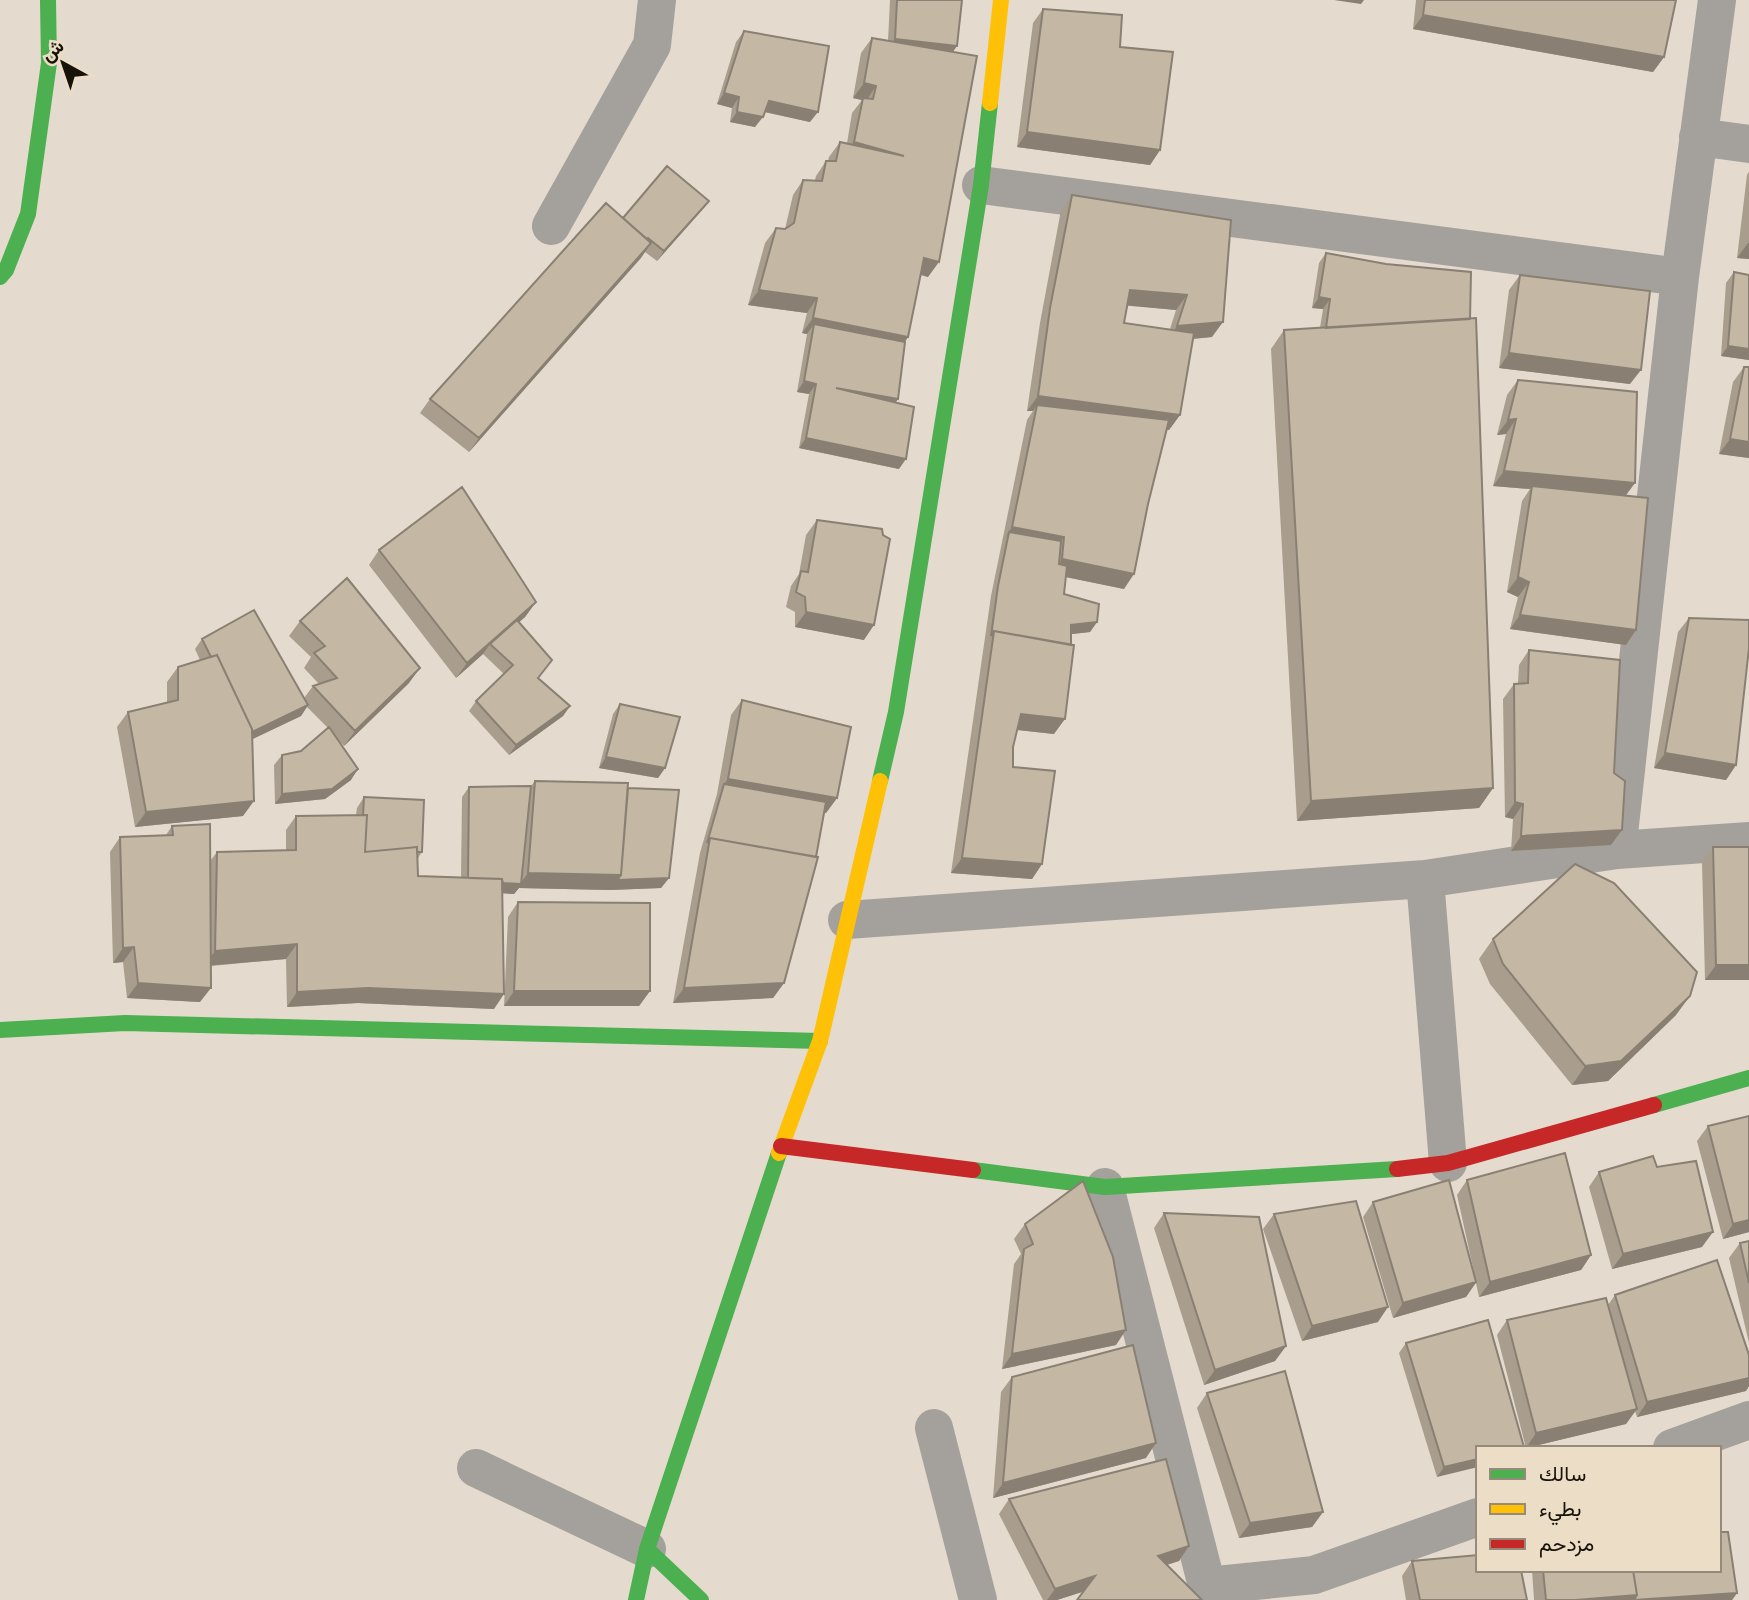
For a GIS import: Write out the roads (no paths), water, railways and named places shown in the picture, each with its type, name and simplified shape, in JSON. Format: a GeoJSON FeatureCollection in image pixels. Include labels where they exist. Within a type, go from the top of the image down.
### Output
{"type":"FeatureCollection","features":[{"type":"Feature","properties":{"kind":"street"},"geometry":{"type":"LineString","coordinates":[[0,277],[6,270],[28,214],[49,63],[48,0]]}},
{"type":"Feature","properties":{"kind":"street"},"geometry":{"type":"LineString","coordinates":[[551,226],[652,45],[657,0]]}},
{"type":"Feature","properties":{"kind":"street"},"geometry":{"type":"LineString","coordinates":[[636,1600],[648,1549],[781,1146],[820,1041],[896,712],[981,184],[1001,0]]}},
{"type":"Feature","properties":{"kind":"street"},"geometry":{"type":"LineString","coordinates":[[1617,850],[1680,277],[1717,0]]}},
{"type":"Feature","properties":{"kind":"street"},"geometry":{"type":"LineString","coordinates":[[1698,137],[1749,144]]}},
{"type":"Feature","properties":{"kind":"street"},"geometry":{"type":"LineString","coordinates":[[981,184],[1680,277]]}},
{"type":"Feature","properties":{"kind":"street"},"geometry":{"type":"LineString","coordinates":[[847,920],[1425,879],[1617,850],[1749,841]]}},
{"type":"Feature","properties":{"kind":"street"},"geometry":{"type":"LineString","coordinates":[[1425,879],[1448,1163]]}},
{"type":"Feature","properties":{"kind":"street"},"geometry":{"type":"LineString","coordinates":[[0,1030],[125,1023],[820,1041]]}},
{"type":"Feature","properties":{"kind":"street"},"geometry":{"type":"LineString","coordinates":[[781,1146],[1105,1187],[1395,1169],[1448,1163],[1749,1078]]}},
{"type":"Feature","properties":{"kind":"street"},"geometry":{"type":"LineString","coordinates":[[1105,1187],[1206,1587],[1317,1587],[1476,1518]]}},
{"type":"Feature","properties":{"kind":"street"},"geometry":{"type":"LineString","coordinates":[[1678,1446],[1749,1420]]}},
{"type":"Feature","properties":{"kind":"street"},"geometry":{"type":"LineString","coordinates":[[934,1428],[978,1600]]}},
{"type":"Feature","properties":{"kind":"street"},"geometry":{"type":"LineString","coordinates":[[476,1468],[648,1549],[701,1600]]}}]}
